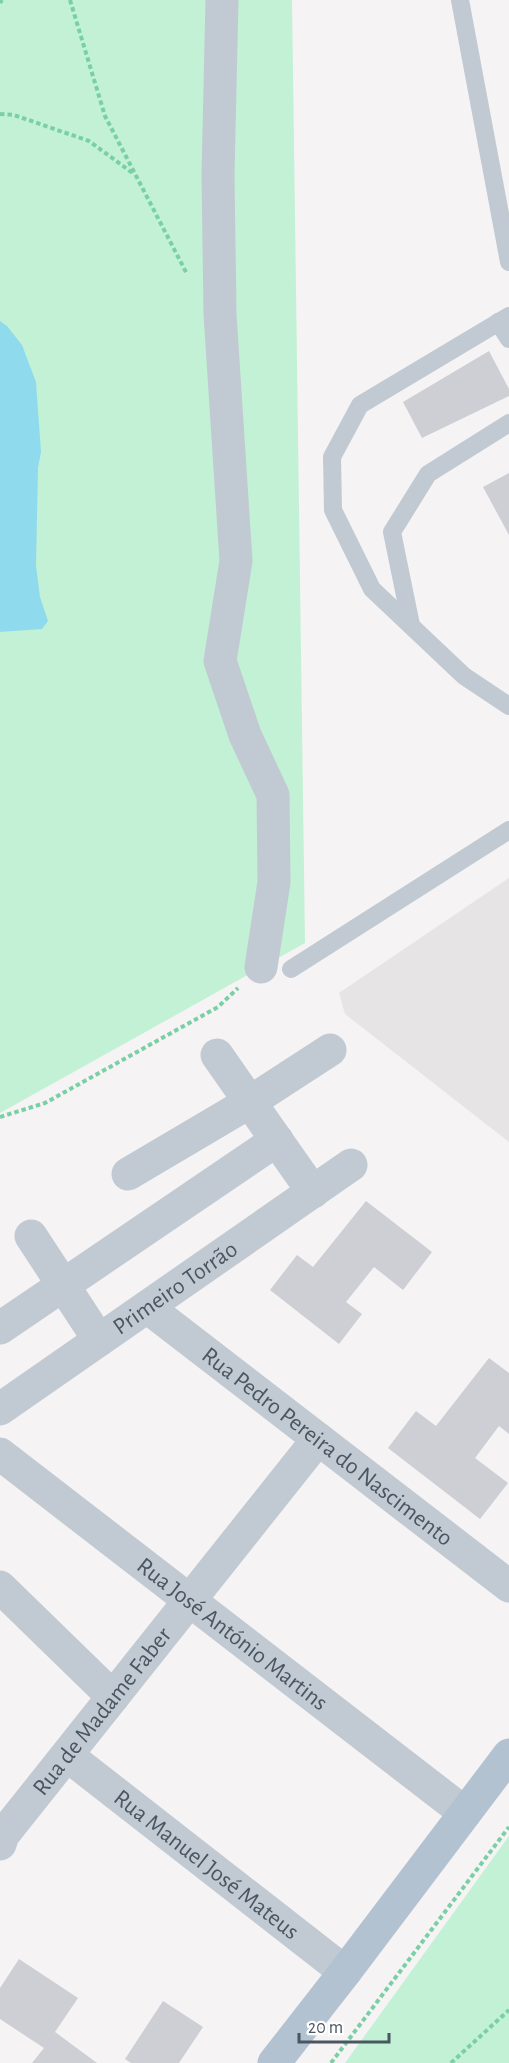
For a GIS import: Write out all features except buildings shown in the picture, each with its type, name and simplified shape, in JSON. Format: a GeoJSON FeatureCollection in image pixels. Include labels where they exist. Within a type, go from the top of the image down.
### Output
{"type":"FeatureCollection","features":[{"type":"Feature","properties":{"kind":"main road"},"geometry":{"type":"LineString","coordinates":[[274,2063],[509,1755]]}},
{"type":"Feature","properties":{"kind":"street"},"geometry":{"type":"LineString","coordinates":[[222,0],[218,175],[220,314],[237,561],[220,662],[245,735],[273,795],[276,968]]}},
{"type":"Feature","properties":{"kind":"street"},"geometry":{"type":"LineString","coordinates":[[128,1174],[250,1102],[330,1050]]}},
{"type":"Feature","properties":{"kind":"street"},"geometry":{"type":"LineString","coordinates":[[217,1055],[313,1192]]}},
{"type":"Feature","properties":{"kind":"street"},"geometry":{"type":"LineString","coordinates":[[0,1328],[277,1140]]}},
{"type":"Feature","properties":{"kind":"street","name":"Primeiro Torrão"},"geometry":{"type":"LineString","coordinates":[[0,1409],[351,1165]]}},
{"type":"Feature","properties":{"kind":"street"},"geometry":{"type":"LineString","coordinates":[[31,1236],[99,1340]]}},
{"type":"Feature","properties":{"kind":"street","name":"Rua Pedro Pereira do Nascimento"},"geometry":{"type":"LineString","coordinates":[[147,1307],[509,1586]]}},
{"type":"Feature","properties":{"kind":"street","name":"Rua de Madame Faber"},"geometry":{"type":"LineString","coordinates":[[0,1844],[3,1835],[318,1439]]}},
{"type":"Feature","properties":{"kind":"street","name":"Rua José António Martins"},"geometry":{"type":"LineString","coordinates":[[0,1454],[465,1812]]}},
{"type":"Feature","properties":{"kind":"street"},"geometry":{"type":"LineString","coordinates":[[0,1587],[113,1697]]}},
{"type":"Feature","properties":{"kind":"street","name":"Rua Manuel José Mateus"},"geometry":{"type":"LineString","coordinates":[[68,1756],[345,1972]]}},
{"type":"Feature","properties":{"kind":"lane"},"geometry":{"type":"LineString","coordinates":[[460,0],[509,262]]}},
{"type":"Feature","properties":{"kind":"lane"},"geometry":{"type":"LineString","coordinates":[[509,339],[503,319],[360,405],[332,457],[333,510],[372,589],[464,676],[509,706]]}},
{"type":"Feature","properties":{"kind":"lane"},"geometry":{"type":"LineString","coordinates":[[411,625],[392,532],[428,474],[509,423]]}},
{"type":"Feature","properties":{"kind":"lane"},"geometry":{"type":"LineString","coordinates":[[276,968],[509,830]]}},
{"type":"Feature","properties":{"kind":"path"},"geometry":{"type":"LineString","coordinates":[[70,0],[105,116],[186,272],[220,314]]}},
{"type":"Feature","properties":{"kind":"path"},"geometry":{"type":"LineString","coordinates":[[0,114],[14,115],[88,141],[136,175]]}},
{"type":"Feature","properties":{"kind":"path"},"geometry":{"type":"LineString","coordinates":[[0,1117],[45,1104],[218,1007],[276,968]]}},
{"type":"Feature","properties":{"kind":"path"},"geometry":{"type":"LineString","coordinates":[[331,2063],[509,1827]]}},
{"type":"Feature","properties":{"kind":"path"},"geometry":{"type":"LineString","coordinates":[[451,2063],[509,2010]]}},
{"type":"Feature","properties":{"kind":"shaded area"},"geometry":{"type":"Polygon","coordinates":[[[509,878],[509,1142],[345,1014],[339,993],[509,878]]]}},
{"type":"Feature","properties":{"kind":"green space"},"geometry":{"type":"Polygon","coordinates":[[[0,0],[292,0],[305,943],[0,1113],[0,0]]]}},
{"type":"Feature","properties":{"kind":"green space"},"geometry":{"type":"Polygon","coordinates":[[[509,1836],[509,2063],[345,2063],[509,1836]]]}},
{"type":"Feature","properties":{"kind":"water"},"geometry":{"type":"Polygon","coordinates":[[[0,321],[22,345],[36,382],[41,452],[38,468],[36,566],[40,597],[48,621],[42,629],[0,632],[0,321]]]}}]}
